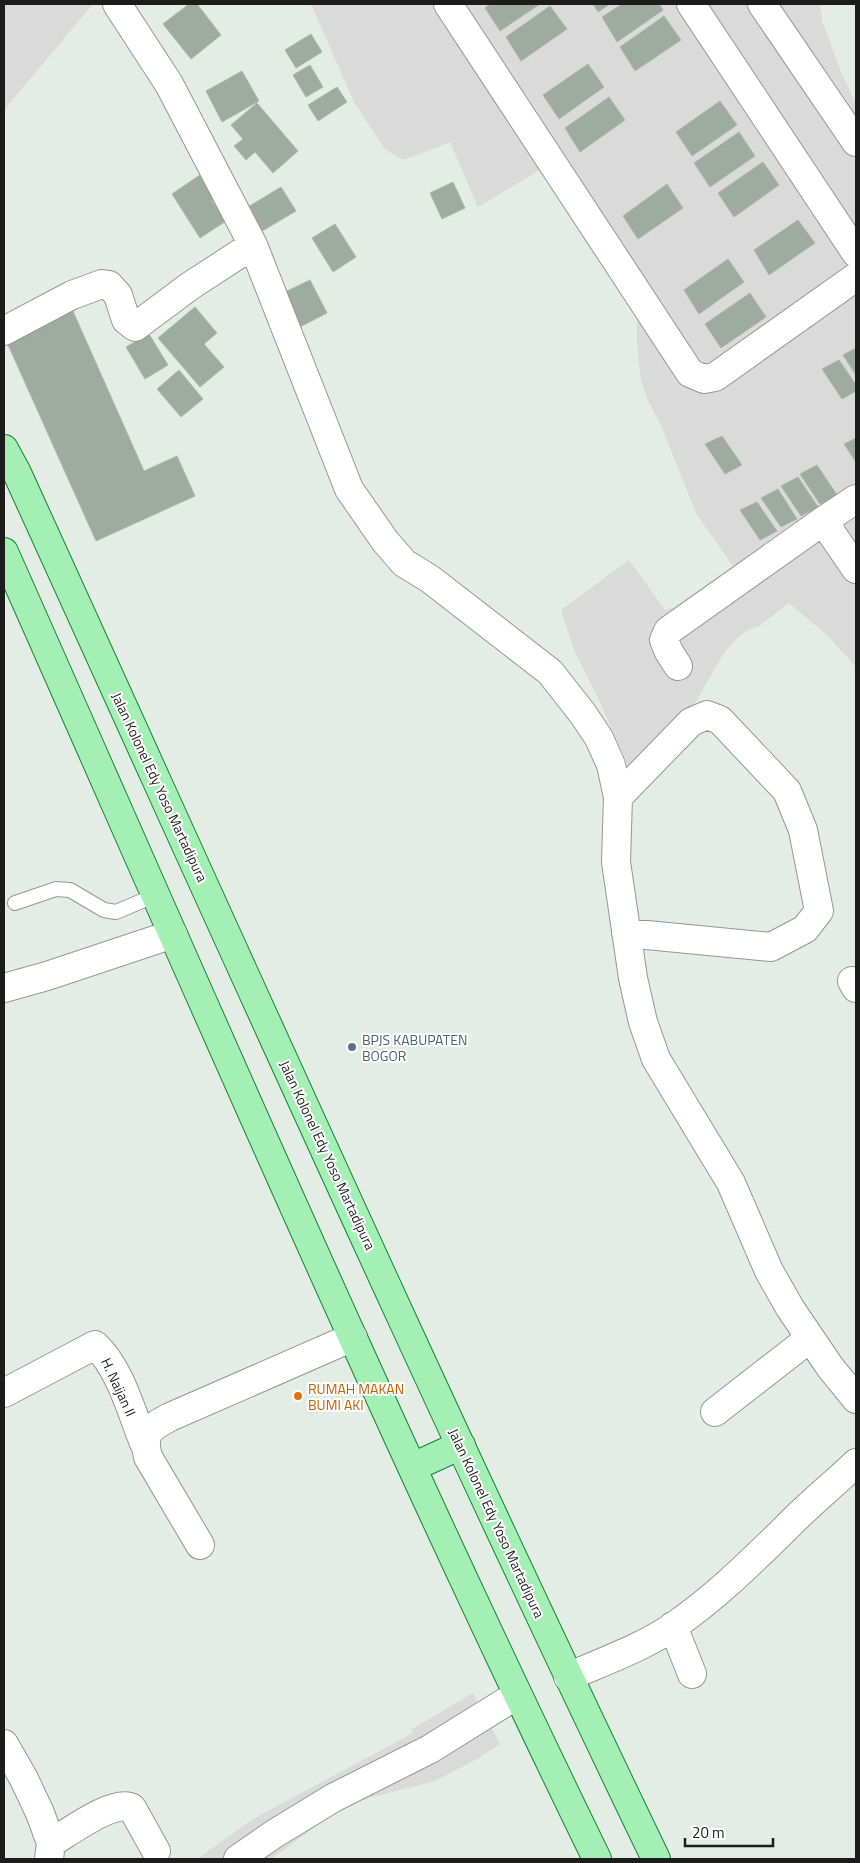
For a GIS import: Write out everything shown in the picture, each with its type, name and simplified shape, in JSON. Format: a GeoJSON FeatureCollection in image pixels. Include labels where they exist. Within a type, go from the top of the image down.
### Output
{"type":"FeatureCollection","features":[{"type":"Feature","properties":{"kind":"main road","name":"Jalan Kolonel Edy Yoso Martadipura"},"geometry":{"type":"LineString","coordinates":[[4,449],[568,1677],[656,1859]]}},
{"type":"Feature","properties":{"kind":"main road"},"geometry":{"type":"LineString","coordinates":[[4,552],[353,1337],[517,1695],[597,1859]]}},
{"type":"Feature","properties":{"kind":"main road"},"geometry":{"type":"LineString","coordinates":[[413,1467],[461,1445]]}},
{"type":"Feature","properties":{"kind":"street"},"geometry":{"type":"LineString","coordinates":[[117,4],[169,84],[253,245],[349,489],[385,541],[404,563],[430,580],[550,672],[584,714],[599,738],[611,765],[618,797],[616,862],[633,978],[643,1022],[656,1059],[731,1183],[769,1271],[810,1338],[856,1399]]}},
{"type":"Feature","properties":{"kind":"street"},"geometry":{"type":"LineString","coordinates":[[448,4],[690,373],[704,380],[715,377],[856,277]]}},
{"type":"Feature","properties":{"kind":"street"},"geometry":{"type":"LineString","coordinates":[[691,4],[856,253]]}},
{"type":"Feature","properties":{"kind":"street"},"geometry":{"type":"LineString","coordinates":[[762,4],[856,142]]}},
{"type":"Feature","properties":{"kind":"street"},"geometry":{"type":"LineString","coordinates":[[4,331],[72,294],[102,284],[109,285],[118,294],[126,320],[135,327],[190,286],[253,245]]}},
{"type":"Feature","properties":{"kind":"street"},"geometry":{"type":"LineString","coordinates":[[678,666],[668,652],[664,640],[668,631],[822,521],[856,499]]}},
{"type":"Feature","properties":{"kind":"street"},"geometry":{"type":"LineString","coordinates":[[822,521],[856,570]]}},
{"type":"Feature","properties":{"kind":"street"},"geometry":{"type":"LineString","coordinates":[[618,797],[692,722],[707,714],[720,720],[787,791],[803,830],[819,911],[805,929],[771,947],[626,933]]}},
{"type":"Feature","properties":{"kind":"street"},"geometry":{"type":"LineString","coordinates":[[4,988],[48,976],[173,934]]}},
{"type":"Feature","properties":{"kind":"street"},"geometry":{"type":"LineString","coordinates":[[200,1545],[148,1457],[144,1443],[148,1432],[170,1417],[353,1337]]}},
{"type":"Feature","properties":{"kind":"street"},"geometry":{"type":"LineString","coordinates":[[715,1412],[810,1338]]}},
{"type":"Feature","properties":{"kind":"street","name":"H. Naijan II"},"geometry":{"type":"LineString","coordinates":[[4,1393],[95,1345],[104,1354],[113,1368],[144,1443]]}},
{"type":"Feature","properties":{"kind":"street"},"geometry":{"type":"LineString","coordinates":[[568,1677],[646,1643],[711,1599],[856,1463]]}},
{"type":"Feature","properties":{"kind":"street"},"geometry":{"type":"LineString","coordinates":[[673,1626],[692,1674]]}},
{"type":"Feature","properties":{"kind":"street"},"geometry":{"type":"LineString","coordinates":[[238,1859],[274,1834],[333,1798],[430,1749],[517,1695]]}},
{"type":"Feature","properties":{"kind":"street"},"geometry":{"type":"LineString","coordinates":[[4,1744],[24,1779],[50,1851],[107,1810],[119,1805],[128,1805],[132,1808],[156,1851]]}},
{"type":"Feature","properties":{"kind":"lane"},"geometry":{"type":"LineString","coordinates":[[15,902],[56,890],[70,890],[104,910],[116,912],[156,895]]}},
{"type":"Feature","properties":{"kind":"shaded area"},"geometry":{"type":"Polygon","coordinates":[[[4,4],[93,4],[4,110],[4,4]]]}},
{"type":"Feature","properties":{"kind":"shaded area"},"geometry":{"type":"Polygon","coordinates":[[[311,4],[820,4],[822,21],[842,74],[856,104],[856,667],[829,637],[789,603],[759,626],[746,631],[736,639],[722,656],[670,747],[634,778],[574,650],[561,610],[629,560],[665,610],[674,607],[733,566],[697,515],[661,425],[648,401],[641,380],[637,344],[639,312],[546,166],[478,207],[450,142],[406,159],[401,159],[384,148],[354,102],[311,4]]]}},
{"type":"Feature","properties":{"kind":"shaded area"},"geometry":{"type":"Polygon","coordinates":[[[473,1693],[500,1744],[477,1759],[435,1781],[353,1802],[340,1809],[271,1859],[197,1859],[253,1819],[413,1733],[412,1729],[473,1693]]]}},
{"type":"Feature","properties":{"kind":"building"},"geometry":{"type":"Polygon","coordinates":[[[189,4],[197,4],[221,35],[191,59],[163,24],[189,4]]]}},
{"type":"Feature","properties":{"kind":"building"},"geometry":{"type":"Polygon","coordinates":[[[490,4],[540,4],[500,31],[485,8],[490,4]]]}},
{"type":"Feature","properties":{"kind":"building"},"geometry":{"type":"Polygon","coordinates":[[[593,4],[610,4],[598,12],[593,4]]]}},
{"type":"Feature","properties":{"kind":"building"},"geometry":{"type":"Polygon","coordinates":[[[622,4],[659,4],[663,10],[617,42],[602,17],[622,4]]]}},
{"type":"Feature","properties":{"kind":"building"},"geometry":{"type":"Polygon","coordinates":[[[550,6],[567,29],[521,61],[506,37],[550,6]]]}},
{"type":"Feature","properties":{"kind":"building"},"geometry":{"type":"Polygon","coordinates":[[[664,16],[681,40],[635,71],[620,47],[664,16]]]}},
{"type":"Feature","properties":{"kind":"building"},"geometry":{"type":"Polygon","coordinates":[[[311,34],[322,52],[296,68],[285,50],[311,34]]]}},
{"type":"Feature","properties":{"kind":"building"},"geometry":{"type":"Polygon","coordinates":[[[588,64],[604,87],[559,119],[543,95],[588,64]]]}},
{"type":"Feature","properties":{"kind":"building"},"geometry":{"type":"Polygon","coordinates":[[[310,65],[323,87],[306,97],[293,75],[310,65]]]}},
{"type":"Feature","properties":{"kind":"building"},"geometry":{"type":"Polygon","coordinates":[[[242,71],[259,101],[222,122],[206,91],[242,71]]]}},
{"type":"Feature","properties":{"kind":"building"},"geometry":{"type":"Polygon","coordinates":[[[337,87],[347,102],[318,121],[308,105],[337,87]]]}},
{"type":"Feature","properties":{"kind":"building"},"geometry":{"type":"Polygon","coordinates":[[[609,97],[625,120],[580,152],[565,128],[609,97]]]}},
{"type":"Feature","properties":{"kind":"building"},"geometry":{"type":"Polygon","coordinates":[[[720,101],[737,125],[692,156],[676,132],[720,101]]]}},
{"type":"Feature","properties":{"kind":"building"},"geometry":{"type":"Polygon","coordinates":[[[257,103],[298,151],[273,173],[255,152],[246,160],[234,146],[243,139],[231,125],[257,103]]]}},
{"type":"Feature","properties":{"kind":"building"},"geometry":{"type":"Polygon","coordinates":[[[739,132],[755,156],[710,187],[694,163],[739,132]]]}},
{"type":"Feature","properties":{"kind":"building"},"geometry":{"type":"Polygon","coordinates":[[[763,162],[779,185],[734,217],[718,193],[763,162]]]}},
{"type":"Feature","properties":{"kind":"building"},"geometry":{"type":"Polygon","coordinates":[[[200,175],[216,198],[212,201],[226,221],[200,238],[172,194],[200,175]]]}},
{"type":"Feature","properties":{"kind":"building"},"geometry":{"type":"Polygon","coordinates":[[[453,182],[465,208],[442,219],[430,193],[453,182]]]}},
{"type":"Feature","properties":{"kind":"building"},"geometry":{"type":"Polygon","coordinates":[[[667,184],[683,208],[638,239],[623,216],[667,184]]]}},
{"type":"Feature","properties":{"kind":"building"},"geometry":{"type":"Polygon","coordinates":[[[281,187],[296,211],[257,234],[243,210],[281,187]]]}},
{"type":"Feature","properties":{"kind":"building"},"geometry":{"type":"Polygon","coordinates":[[[798,220],[815,243],[769,275],[754,250],[798,220]]]}},
{"type":"Feature","properties":{"kind":"building"},"geometry":{"type":"Polygon","coordinates":[[[335,224],[356,257],[333,272],[312,238],[335,224]]]}},
{"type":"Feature","properties":{"kind":"building"},"geometry":{"type":"Polygon","coordinates":[[[728,259],[744,282],[699,314],[684,290],[728,259]]]}},
{"type":"Feature","properties":{"kind":"building"},"geometry":{"type":"Polygon","coordinates":[[[310,280],[327,313],[296,329],[279,295],[310,280]]]}},
{"type":"Feature","properties":{"kind":"building"},"geometry":{"type":"Polygon","coordinates":[[[750,293],[766,317],[721,348],[705,324],[750,293]]]}},
{"type":"Feature","properties":{"kind":"building"},"geometry":{"type":"Polygon","coordinates":[[[195,307],[217,333],[204,344],[224,367],[200,387],[158,338],[195,307]]]}},
{"type":"Feature","properties":{"kind":"building"},"geometry":{"type":"Polygon","coordinates":[[[72,309],[144,471],[177,456],[195,496],[96,541],[5,338],[72,309]]]}},
{"type":"Feature","properties":{"kind":"building"},"geometry":{"type":"Polygon","coordinates":[[[149,334],[168,365],[145,379],[126,347],[149,334]]]}},
{"type":"Feature","properties":{"kind":"building"},"geometry":{"type":"Polygon","coordinates":[[[856,348],[856,375],[843,355],[856,348]]]}},
{"type":"Feature","properties":{"kind":"building"},"geometry":{"type":"Polygon","coordinates":[[[839,360],[856,385],[856,391],[842,399],[822,369],[839,360]]]}},
{"type":"Feature","properties":{"kind":"building"},"geometry":{"type":"Polygon","coordinates":[[[179,370],[203,399],[181,417],[157,389],[179,370]]]}},
{"type":"Feature","properties":{"kind":"building"},"geometry":{"type":"Polygon","coordinates":[[[722,436],[742,465],[725,474],[705,444],[722,436]]]}},
{"type":"Feature","properties":{"kind":"building"},"geometry":{"type":"Polygon","coordinates":[[[856,438],[856,462],[844,444],[856,438]]]}},
{"type":"Feature","properties":{"kind":"building"},"geometry":{"type":"Polygon","coordinates":[[[817,465],[837,495],[820,504],[800,474],[817,465]]]}},
{"type":"Feature","properties":{"kind":"building"},"geometry":{"type":"Polygon","coordinates":[[[798,477],[818,507],[801,516],[781,486],[798,477]]]}},
{"type":"Feature","properties":{"kind":"building"},"geometry":{"type":"Polygon","coordinates":[[[778,489],[797,519],[781,527],[761,498],[778,489]]]}},
{"type":"Feature","properties":{"kind":"building"},"geometry":{"type":"Polygon","coordinates":[[[757,502],[777,531],[760,540],[740,510],[757,502]]]}},
{"type":"Feature","properties":{"kind":"place","name":"BPJS KABUPATEN BOGOR"},"geometry":{"type":"Point","coordinates":[352,1047]}},
{"type":"Feature","properties":{"kind":"place","name":"RUMAH MAKAN BUMI AKI"},"geometry":{"type":"Point","coordinates":[298,1396]}}]}
